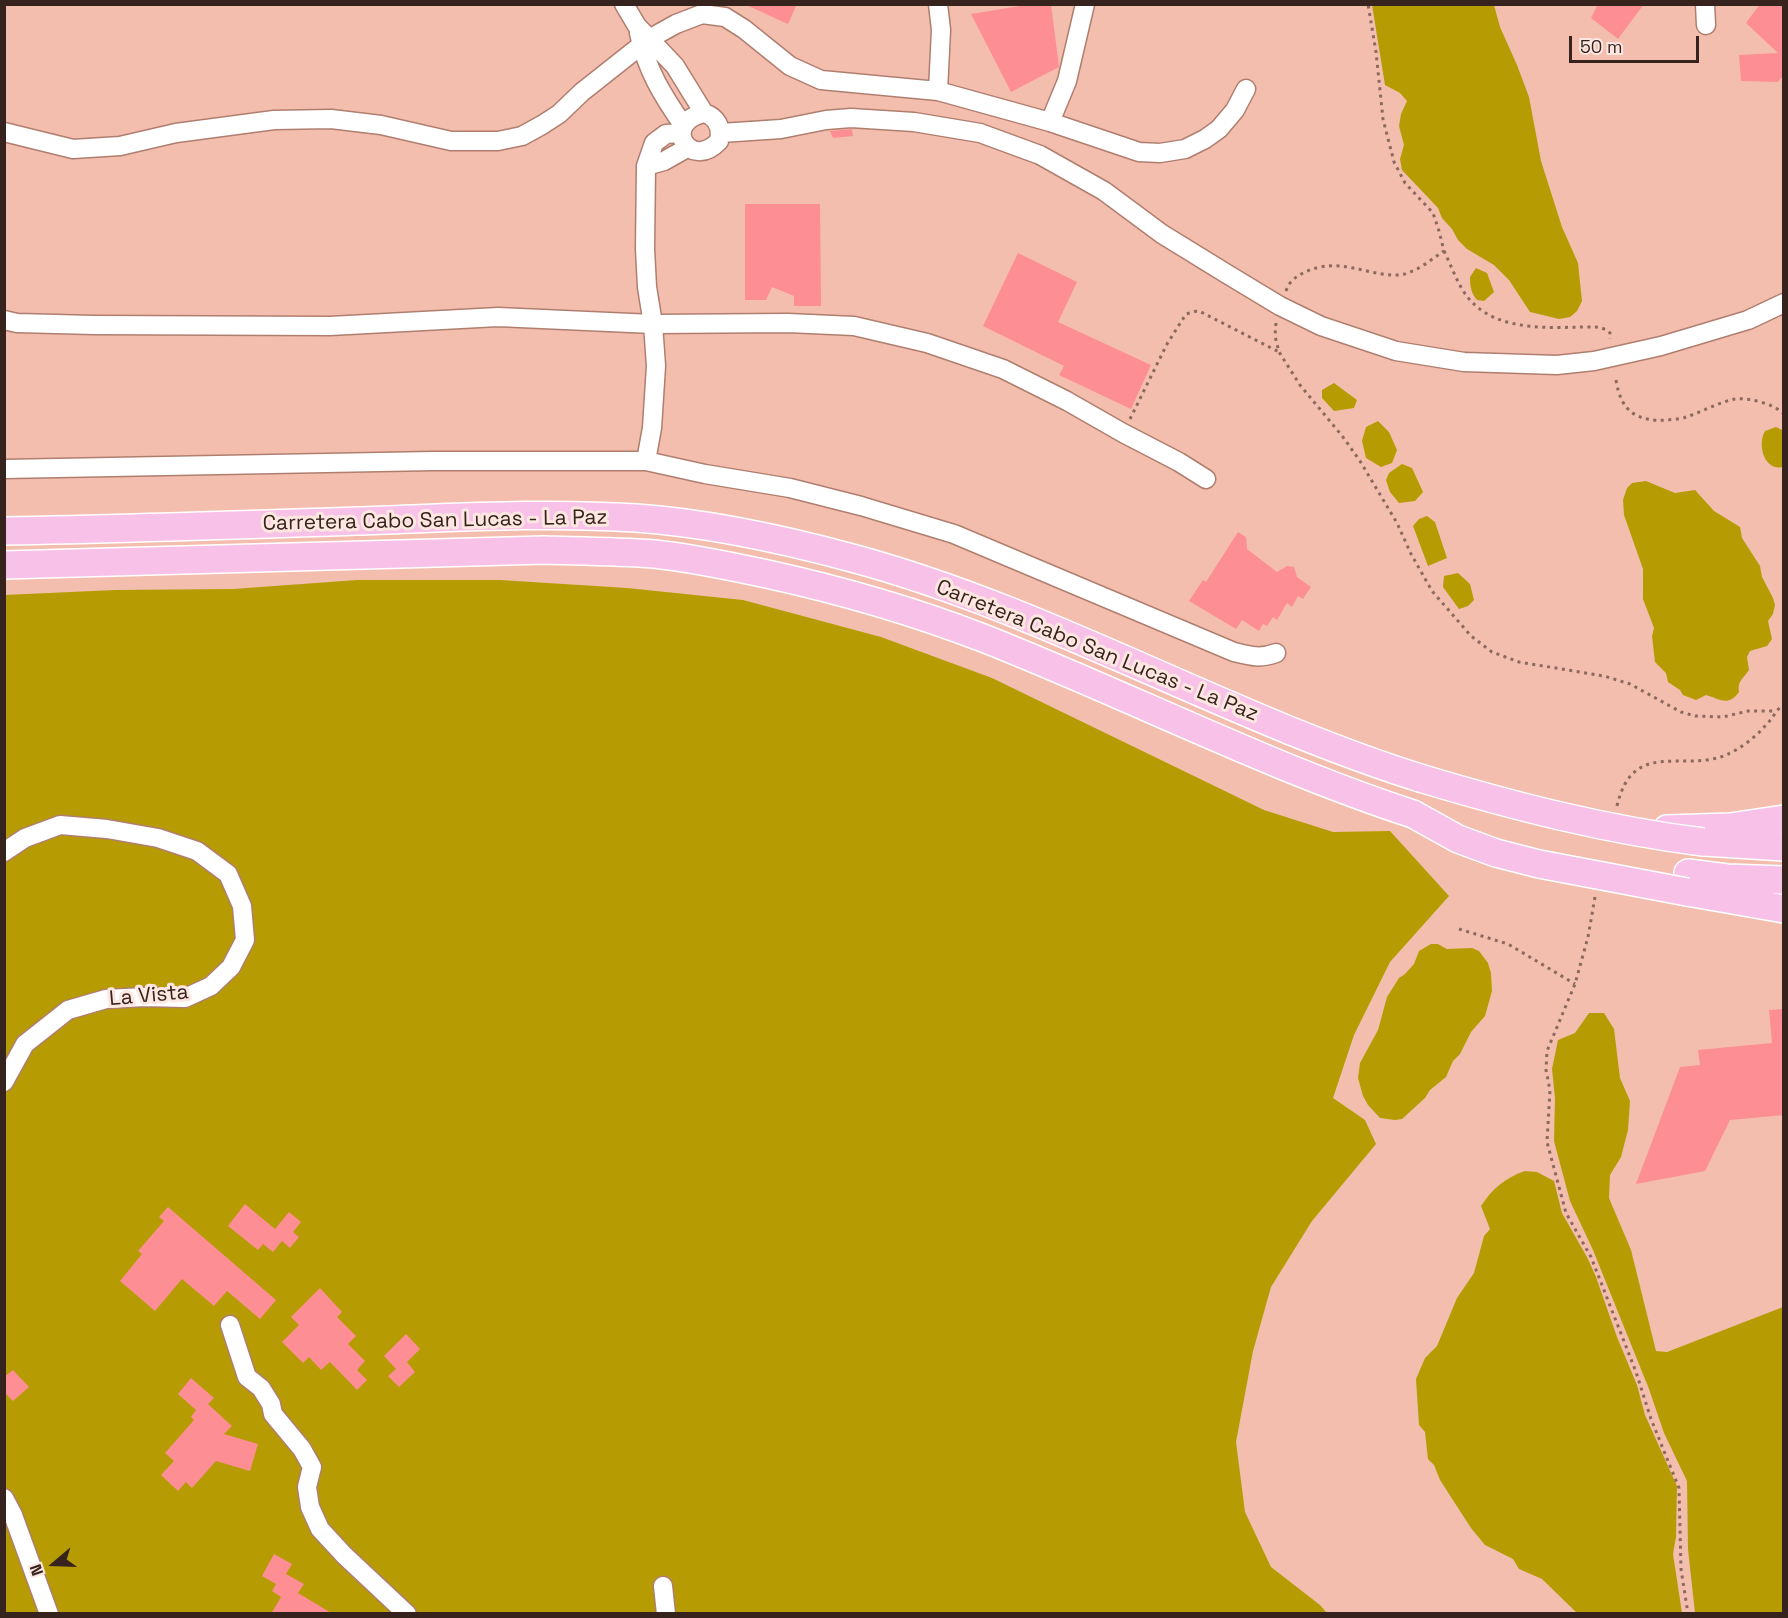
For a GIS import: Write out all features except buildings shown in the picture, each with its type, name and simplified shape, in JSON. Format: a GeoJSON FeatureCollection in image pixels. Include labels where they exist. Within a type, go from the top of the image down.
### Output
{"type":"FeatureCollection","features":[{"type":"Feature","properties":{"kind":"highway","name":"Carretera Cabo San Lucas - La Paz"},"geometry":{"type":"LineString","coordinates":[[4,532],[546,515],[639,518],[740,533],[852,558],[945,587],[1036,621],[1323,745],[1420,778],[1552,815],[1615,829],[1704,835],[1784,847]]}},
{"type":"Feature","properties":{"kind":"highway","name":"Carretera Cabo San Lucas - La Paz"},"geometry":{"type":"LineString","coordinates":[[4,565],[543,550],[622,552],[701,561],[806,583],[876,602],[948,626],[1051,666],[1297,773],[1413,814],[1468,830],[1629,865],[1687,883],[1727,878],[1784,880]]}},
{"type":"Feature","properties":{"kind":"highway"},"geometry":{"type":"LineString","coordinates":[[1704,835],[1784,819]]}},
{"type":"Feature","properties":{"kind":"highway"},"geometry":{"type":"LineString","coordinates":[[1687,883],[1784,909]]}},
{"type":"Feature","properties":{"kind":"street"},"geometry":{"type":"LineString","coordinates":[[624,4],[642,36],[649,68],[684,136],[693,151],[708,149],[719,141],[721,133],[716,120],[711,115],[704,114],[695,115],[684,136]]}},
{"type":"Feature","properties":{"kind":"street"},"geometry":{"type":"LineString","coordinates":[[938,4],[940,30],[938,91]]}},
{"type":"Feature","properties":{"kind":"street"},"geometry":{"type":"LineString","coordinates":[[1050,122],[1067,81],[1085,4]]}},
{"type":"Feature","properties":{"kind":"street"},"geometry":{"type":"LineString","coordinates":[[1705,4],[1706,25]]}},
{"type":"Feature","properties":{"kind":"street"},"geometry":{"type":"LineString","coordinates":[[4,132],[73,149],[120,146],[176,133],[274,120],[331,119],[381,125],[451,141],[498,141],[522,136],[551,120],[604,74],[642,36],[702,14],[725,17],[744,29],[790,66],[820,80],[938,91],[1050,122],[1139,152],[1161,153],[1185,149],[1205,139],[1219,129],[1235,110],[1246,89]]}},
{"type":"Feature","properties":{"kind":"street"},"geometry":{"type":"LineString","coordinates":[[642,36],[675,66],[704,114]]}},
{"type":"Feature","properties":{"kind":"street"},"geometry":{"type":"LineString","coordinates":[[721,133],[782,129],[826,120],[851,118],[914,122],[980,133],[1040,154],[1104,191],[1162,234],[1280,306],[1321,326],[1396,351],[1464,362],[1557,365],[1594,361],[1661,346],[1748,320],[1784,303]]}},
{"type":"Feature","properties":{"kind":"street"},"geometry":{"type":"LineString","coordinates":[[646,461],[652,428],[656,366],[645,249],[646,166],[654,143],[666,134],[684,136]]}},
{"type":"Feature","properties":{"kind":"street"},"geometry":{"type":"LineString","coordinates":[[4,320],[17,323],[94,325],[330,326],[498,317],[653,324],[788,322],[854,327],[927,344],[1003,369],[1067,401],[1206,479]]}},
{"type":"Feature","properties":{"kind":"street"},"geometry":{"type":"LineString","coordinates":[[4,469],[433,461],[646,461],[705,474],[790,488],[861,506],[954,534],[1234,652],[1252,657],[1263,657],[1276,653]]}},
{"type":"Feature","properties":{"kind":"street"},"geometry":{"type":"LineString","coordinates":[[4,573],[63,565]]}},
{"type":"Feature","properties":{"kind":"street","name":"La Vista"},"geometry":{"type":"LineString","coordinates":[[4,852],[25,838],[60,825],[107,829],[158,838],[197,851],[228,874],[242,906],[245,940],[231,967],[211,986],[184,998],[106,999],[68,1010],[26,1044],[4,1082]]}},
{"type":"Feature","properties":{"kind":"street"},"geometry":{"type":"LineString","coordinates":[[230,1325],[247,1377],[261,1388],[271,1404],[273,1414],[302,1449],[312,1467],[306,1487],[310,1507],[320,1529],[344,1555],[407,1614]]}},
{"type":"Feature","properties":{"kind":"street"},"geometry":{"type":"LineString","coordinates":[[4,1498],[13,1515],[49,1614]]}},
{"type":"Feature","properties":{"kind":"street"},"geometry":{"type":"LineString","coordinates":[[663,1586],[666,1614]]}},
{"type":"Feature","properties":{"kind":"path"},"geometry":{"type":"LineString","coordinates":[[1368,4],[1376,51],[1383,119],[1394,162],[1406,183],[1433,213],[1444,251],[1472,302],[1494,319],[1515,325],[1552,328],[1600,327],[1610,333],[1611,342]]}},
{"type":"Feature","properties":{"kind":"path"},"geometry":{"type":"LineString","coordinates":[[1444,251],[1411,273],[1396,275],[1344,266],[1316,267],[1298,275],[1288,285],[1280,306],[1275,336],[1279,352],[1300,385],[1343,437],[1360,462],[1397,523],[1432,591],[1471,636],[1492,651],[1519,662],[1604,676],[1630,684],[1682,712],[1695,716],[1723,717],[1748,711],[1776,711]]}},
{"type":"Feature","properties":{"kind":"path"},"geometry":{"type":"LineString","coordinates":[[1123,433],[1167,344],[1186,314],[1201,312],[1279,352]]}},
{"type":"Feature","properties":{"kind":"path"},"geometry":{"type":"LineString","coordinates":[[1616,380],[1618,394],[1625,406],[1637,417],[1653,421],[1683,419],[1736,399],[1755,401],[1780,410],[1784,414]]}},
{"type":"Feature","properties":{"kind":"path"},"geometry":{"type":"LineString","coordinates":[[1621,788],[1630,776],[1647,764],[1660,760],[1707,759],[1726,755],[1748,742],[1768,724],[1776,711],[1784,704]]}},
{"type":"Feature","properties":{"kind":"path"},"geometry":{"type":"LineString","coordinates":[[1596,891],[1588,937],[1575,984],[1547,1052],[1546,1070],[1550,1090],[1547,1142],[1566,1213],[1591,1257],[1679,1488],[1681,1569],[1688,1614]]}},
{"type":"Feature","properties":{"kind":"path"},"geometry":{"type":"LineString","coordinates":[[1459,929],[1508,944],[1575,984]]}},
{"type":"Feature","properties":{"kind":"shaded area"},"geometry":{"type":"Polygon","coordinates":[[[1372,5],[1494,5],[1500,27],[1529,97],[1541,161],[1562,227],[1578,263],[1582,301],[1577,311],[1570,317],[1559,319],[1530,312],[1509,280],[1494,265],[1467,249],[1458,240],[1442,218],[1438,208],[1402,170],[1400,159],[1404,145],[1399,126],[1407,101],[1400,93],[1385,85],[1372,5]]]}},
{"type":"Feature","properties":{"kind":"shaded area"},"geometry":{"type":"Polygon","coordinates":[[[1476,268],[1487,273],[1494,292],[1484,301],[1477,300],[1471,289],[1470,277],[1476,268]]]}},
{"type":"Feature","properties":{"kind":"shaded area"},"geometry":{"type":"Polygon","coordinates":[[[1334,383],[1357,400],[1354,408],[1334,411],[1322,398],[1322,390],[1334,383]]]}},
{"type":"Feature","properties":{"kind":"shaded area"},"geometry":{"type":"Polygon","coordinates":[[[1378,421],[1389,432],[1397,450],[1392,463],[1381,467],[1366,458],[1362,441],[1366,427],[1378,421]]]}},
{"type":"Feature","properties":{"kind":"shaded area"},"geometry":{"type":"Polygon","coordinates":[[[1776,427],[1784,431],[1783,467],[1771,465],[1762,450],[1765,431],[1776,427]]]}},
{"type":"Feature","properties":{"kind":"shaded area"},"geometry":{"type":"Polygon","coordinates":[[[1402,464],[1412,468],[1423,492],[1415,501],[1399,503],[1390,492],[1386,480],[1389,473],[1402,464]]]}},
{"type":"Feature","properties":{"kind":"shaded area"},"geometry":{"type":"Polygon","coordinates":[[[1646,481],[1675,493],[1695,490],[1714,511],[1740,527],[1742,538],[1760,566],[1762,577],[1773,598],[1775,605],[1768,621],[1772,639],[1767,646],[1750,651],[1747,657],[1749,670],[1740,683],[1739,692],[1727,701],[1706,695],[1696,700],[1683,695],[1680,690],[1668,682],[1666,673],[1655,662],[1652,636],[1654,628],[1643,599],[1643,569],[1624,515],[1623,500],[1627,488],[1632,483],[1646,481]]]}},
{"type":"Feature","properties":{"kind":"shaded area"},"geometry":{"type":"Polygon","coordinates":[[[1427,516],[1435,522],[1447,558],[1428,566],[1413,526],[1419,519],[1427,516]]]}},
{"type":"Feature","properties":{"kind":"shaded area"},"geometry":{"type":"Polygon","coordinates":[[[1458,573],[1470,584],[1474,600],[1468,606],[1459,609],[1443,587],[1444,576],[1458,573]]]}},
{"type":"Feature","properties":{"kind":"shaded area"},"geometry":{"type":"Polygon","coordinates":[[[357,580],[500,580],[627,588],[743,600],[881,637],[992,678],[1264,810],[1333,832],[1390,831],[1449,896],[1390,962],[1354,1035],[1333,1098],[1365,1120],[1376,1144],[1312,1221],[1271,1287],[1253,1351],[1236,1442],[1245,1512],[1271,1567],[1327,1613],[5,1613],[4,595],[115,590],[233,589],[357,580]]]}},
{"type":"Feature","properties":{"kind":"shaded area"},"geometry":{"type":"Polygon","coordinates":[[[1431,944],[1438,944],[1447,949],[1472,948],[1479,951],[1488,963],[1492,991],[1485,1016],[1471,1032],[1446,1077],[1430,1090],[1425,1098],[1402,1119],[1380,1118],[1363,1096],[1358,1078],[1360,1063],[1378,1030],[1387,997],[1399,978],[1414,964],[1419,951],[1431,944]]]}},
{"type":"Feature","properties":{"kind":"shaded area"},"geometry":{"type":"Polygon","coordinates":[[[1589,1013],[1604,1013],[1614,1029],[1620,1078],[1630,1101],[1628,1130],[1621,1157],[1610,1175],[1609,1198],[1631,1250],[1656,1351],[1667,1352],[1783,1307],[1783,1613],[1695,1613],[1688,1549],[1687,1481],[1664,1433],[1649,1389],[1593,1250],[1570,1201],[1554,1141],[1555,1098],[1552,1069],[1558,1040],[1575,1033],[1589,1013]]]}},
{"type":"Feature","properties":{"kind":"shaded area"},"geometry":{"type":"Polygon","coordinates":[[[1525,1171],[1537,1172],[1554,1181],[1562,1213],[1596,1277],[1637,1385],[1645,1415],[1677,1486],[1676,1537],[1673,1554],[1682,1613],[1577,1613],[1542,1579],[1519,1569],[1513,1559],[1485,1545],[1471,1528],[1440,1480],[1434,1465],[1428,1459],[1425,1432],[1419,1425],[1416,1379],[1425,1358],[1437,1346],[1457,1298],[1474,1273],[1484,1236],[1490,1229],[1481,1206],[1500,1185],[1525,1171]]]}}]}
